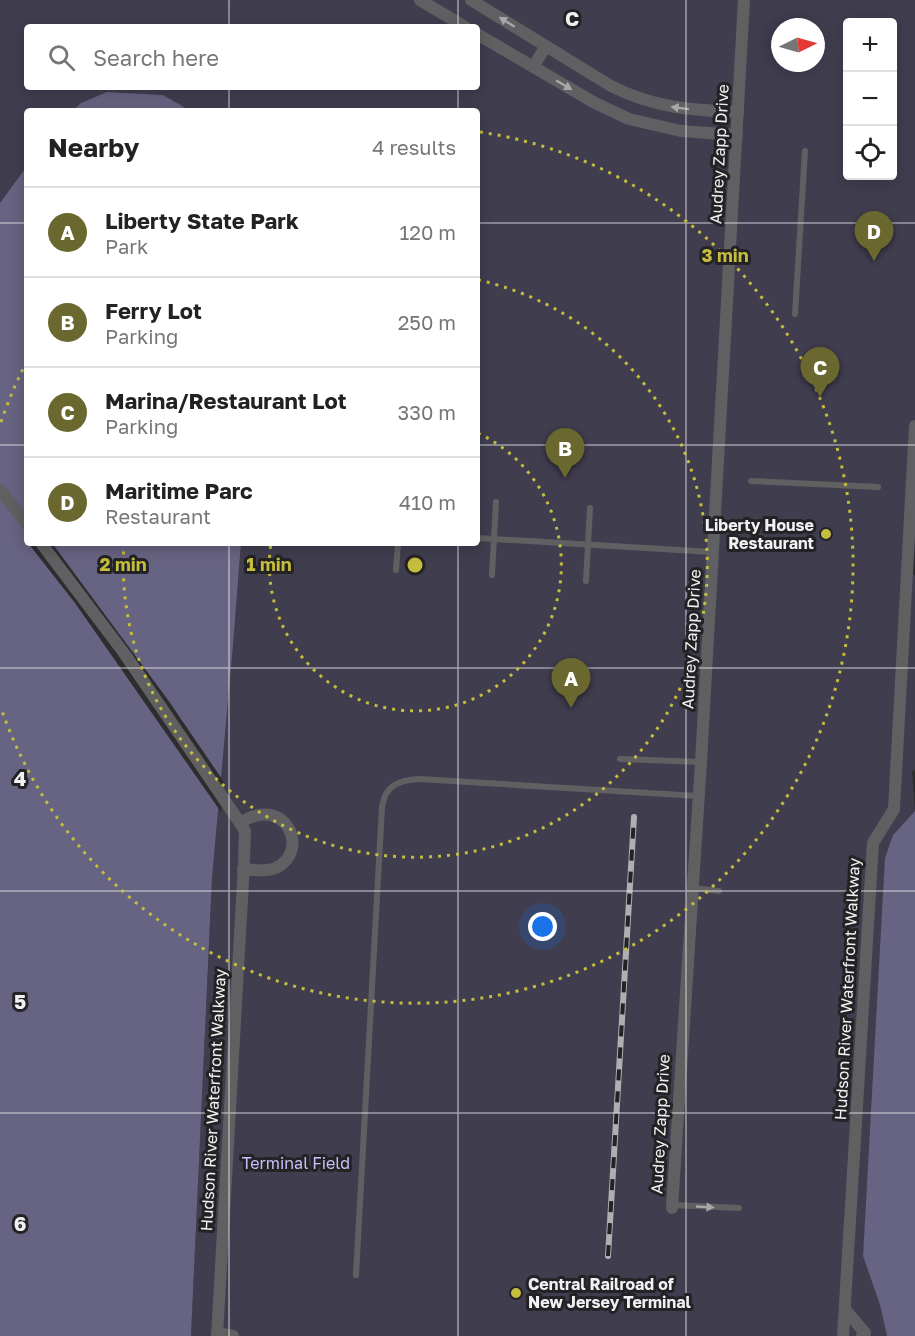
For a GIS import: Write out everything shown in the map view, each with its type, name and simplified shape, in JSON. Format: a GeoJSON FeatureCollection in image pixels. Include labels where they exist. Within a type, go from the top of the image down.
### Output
{"type":"FeatureCollection","features":[{"type":"Feature","properties":{"kind":"street"},"geometry":{"type":"LineString","coordinates":[[420,0],[460,24]]}},
{"type":"Feature","properties":{"kind":"street"},"geometry":{"type":"LineString","coordinates":[[471,0],[611,86],[646,101],[673,108],[738,112]]}},
{"type":"Feature","properties":{"kind":"street","name":"Audrey Zapp Drive"},"geometry":{"type":"LineString","coordinates":[[672,1206],[701,762],[744,0]]}},
{"type":"Feature","properties":{"kind":"street"},"geometry":{"type":"LineString","coordinates":[[480,36],[595,103],[629,119],[667,129],[699,134],[736,135]]}},
{"type":"Feature","properties":{"kind":"street"},"geometry":{"type":"LineString","coordinates":[[533,67],[546,46]]}},
{"type":"Feature","properties":{"kind":"street","name":"Hudson River Waterfront Walkway"},"geometry":{"type":"LineString","coordinates":[[843,1336],[873,843],[894,809],[915,426]]}},
{"type":"Feature","properties":{"kind":"street"},"geometry":{"type":"LineString","coordinates":[[0,490],[24,521]]}},
{"type":"Feature","properties":{"kind":"street","name":"Hudson River Waterfront Walkway"},"geometry":{"type":"LineString","coordinates":[[43,546],[124,653],[245,831],[217,1335],[233,1336]]}},
{"type":"Feature","properties":{"kind":"street"},"geometry":{"type":"LineString","coordinates":[[237,818],[271,814],[284,822],[292,839],[289,856],[275,868],[262,871],[243,864]]}},
{"type":"Feature","properties":{"kind":"street"},"geometry":{"type":"LineString","coordinates":[[844,1309],[865,1333],[862,1336]]}},
{"type":"Feature","properties":{"kind":"lane"},"geometry":{"type":"LineString","coordinates":[[795,314],[805,150]]}},
{"type":"Feature","properties":{"kind":"lane"},"geometry":{"type":"LineString","coordinates":[[751,481],[878,487]]}},
{"type":"Feature","properties":{"kind":"lane"},"geometry":{"type":"LineString","coordinates":[[492,575],[496,502]]}},
{"type":"Feature","properties":{"kind":"lane"},"geometry":{"type":"LineString","coordinates":[[586,580],[590,508]]}},
{"type":"Feature","properties":{"kind":"lane"},"geometry":{"type":"LineString","coordinates":[[480,538],[712,552]]}},
{"type":"Feature","properties":{"kind":"lane"},"geometry":{"type":"LineString","coordinates":[[396,570],[398,546]]}},
{"type":"Feature","properties":{"kind":"lane"},"geometry":{"type":"LineString","coordinates":[[620,759],[701,762]]}},
{"type":"Feature","properties":{"kind":"lane"},"geometry":{"type":"LineString","coordinates":[[356,1275],[382,807],[386,793],[400,781],[419,779],[698,796]]}},
{"type":"Feature","properties":{"kind":"lane"},"geometry":{"type":"LineString","coordinates":[[691,888],[719,891]]}},
{"type":"Feature","properties":{"kind":"lane"},"geometry":{"type":"LineString","coordinates":[[672,1206],[739,1209]]}},
{"type":"Feature","properties":{"kind":"green space","name":"Terminal Field"},"geometry":{"type":"Polygon","coordinates":[[[0,0],[915,0],[915,540],[913,574],[915,575],[915,769],[912,772],[915,811],[893,835],[863,1256],[880,1305],[887,1336],[191,1336],[212,878],[241,546],[480,546],[480,108],[186,108],[163,95],[81,103],[75,108],[24,108],[24,170],[0,203],[0,0]]]}},
{"type":"Feature","properties":{"kind":"shaded area"},"geometry":{"type":"Polygon","coordinates":[[[107,92],[163,95],[186,108],[75,108],[81,103],[107,92]]]}},
{"type":"Feature","properties":{"kind":"shaded area"},"geometry":{"type":"Polygon","coordinates":[[[24,170],[24,546],[241,546],[212,878],[191,1336],[0,1336],[0,203],[24,170]]]}},
{"type":"Feature","properties":{"kind":"shaded area"},"geometry":{"type":"Polygon","coordinates":[[[915,811],[915,1336],[887,1336],[880,1305],[863,1256],[885,858],[893,835],[915,811]]]}},
{"type":"Feature","properties":{"kind":"pier"},"geometry":{"type":"Polygon","coordinates":[[[30,546],[54,546],[168,700],[224,782],[221,812],[75,603],[30,546]]]}},
{"type":"Feature","properties":{"kind":"railway"},"geometry":{"type":"LineString","coordinates":[[608,1256],[634,817]]}},
{"type":"Feature","properties":{"kind":"place","name":"Maritime Parc"},"geometry":{"type":"Point","coordinates":[874,261]}},
{"type":"Feature","properties":{"kind":"place","name":"Marina/Restaurant Lot"},"geometry":{"type":"Point","coordinates":[820,397]}},
{"type":"Feature","properties":{"kind":"place","name":"Ferry Lot"},"geometry":{"type":"Point","coordinates":[565,478]}},
{"type":"Feature","properties":{"kind":"place","name":"Liberty House Restaurant"},"geometry":{"type":"Point","coordinates":[826,534]}},
{"type":"Feature","properties":{"kind":"place","name":"Liberty State Park"},"geometry":{"type":"Point","coordinates":[571,708]}},
{"type":"Feature","properties":{"kind":"place","name":"Central Railroad of New Jersey Terminal"},"geometry":{"type":"Point","coordinates":[516,1293]}}]}
